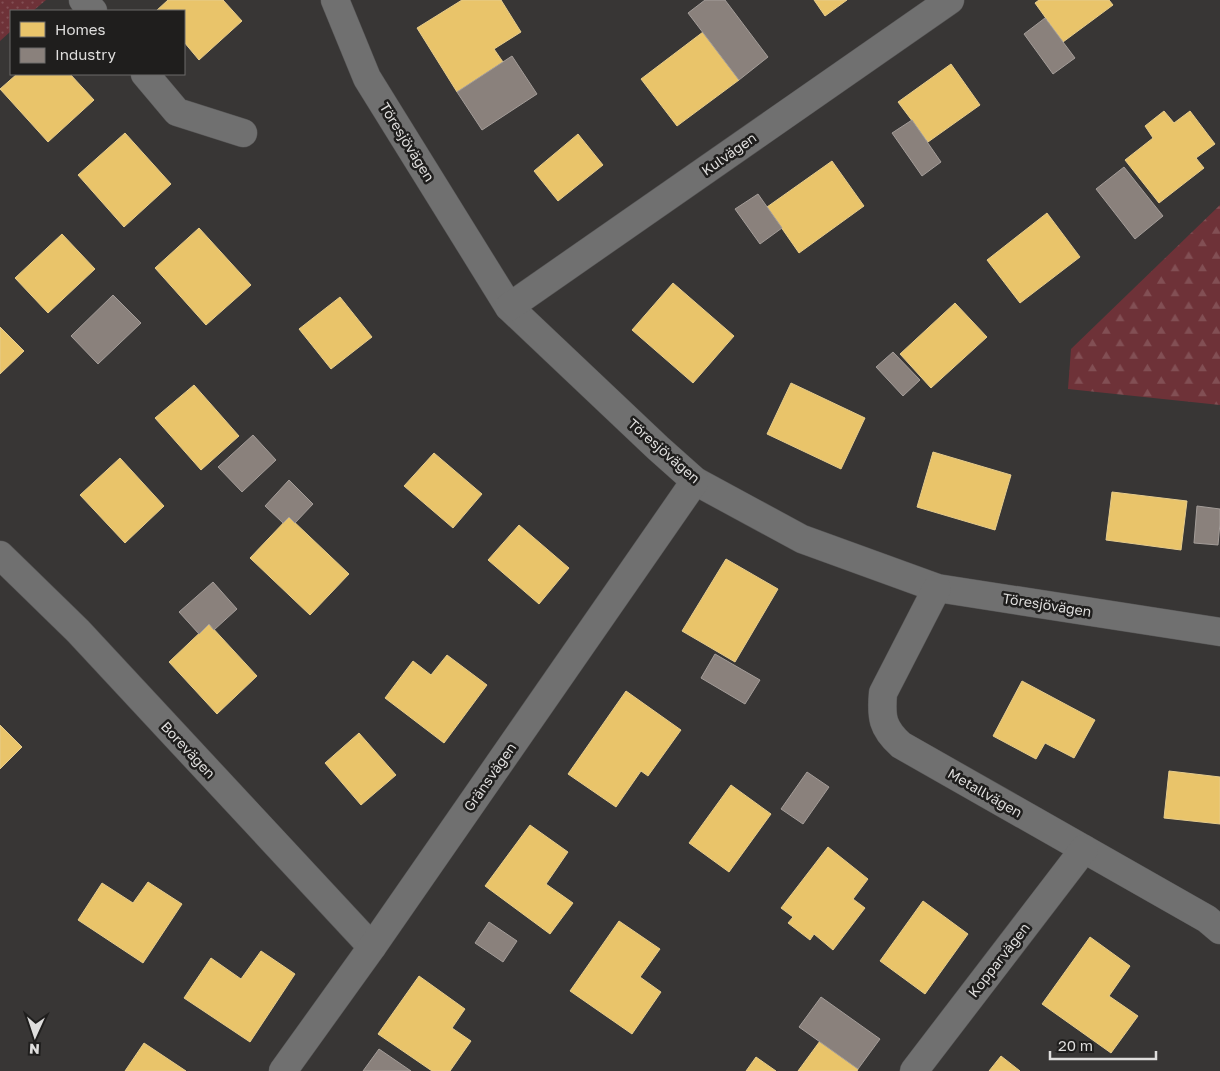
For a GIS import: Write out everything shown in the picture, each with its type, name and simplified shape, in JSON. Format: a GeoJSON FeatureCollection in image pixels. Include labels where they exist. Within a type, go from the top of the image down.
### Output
{"type":"FeatureCollection","features":[{"type":"Feature","properties":{"kind":"street"},"geometry":{"type":"LineString","coordinates":[[83,0],[92,10]]}},
{"type":"Feature","properties":{"kind":"street","name":"Töresjövägen"},"geometry":{"type":"LineString","coordinates":[[335,0],[368,78],[509,307],[650,441],[695,481],[802,539],[937,588],[1220,632]]}},
{"type":"Feature","properties":{"kind":"street","name":"Kulvägen"},"geometry":{"type":"LineString","coordinates":[[509,307],[950,0]]}},
{"type":"Feature","properties":{"kind":"street"},"geometry":{"type":"LineString","coordinates":[[146,75],[177,112],[243,133]]}},
{"type":"Feature","properties":{"kind":"street","name":"Gränsvägen"},"geometry":{"type":"LineString","coordinates":[[283,1071],[372,948],[695,481]]}},
{"type":"Feature","properties":{"kind":"street","name":"Borevägen"},"geometry":{"type":"LineString","coordinates":[[0,555],[78,631],[372,948]]}},
{"type":"Feature","properties":{"kind":"street","name":"Metallvägen"},"geometry":{"type":"LineString","coordinates":[[937,588],[883,693],[882,712],[891,736],[900,745],[1207,919],[1220,930]]}},
{"type":"Feature","properties":{"kind":"street","name":"Kopparvägen"},"geometry":{"type":"LineString","coordinates":[[914,1071],[1084,849]]}},
{"type":"Feature","properties":{"kind":"green space"},"geometry":{"type":"Polygon","coordinates":[[[0,0],[46,0],[34,10],[10,10],[10,32],[0,41],[0,0]]]}},
{"type":"Feature","properties":{"kind":"green space"},"geometry":{"type":"Polygon","coordinates":[[[1220,205],[1220,405],[1068,389],[1071,349],[1220,205]]]}},
{"type":"Feature","properties":{"kind":"building: Homes"},"geometry":{"type":"Polygon","coordinates":[[[168,0],[223,0],[242,21],[199,60],[185,43],[185,10],[157,10],[168,0]]]}},
{"type":"Feature","properties":{"kind":"building: Homes"},"geometry":{"type":"Polygon","coordinates":[[[462,0],[501,0],[521,32],[494,49],[503,62],[457,92],[417,28],[462,0]]]}},
{"type":"Feature","properties":{"kind":"building: Homes"},"geometry":{"type":"Polygon","coordinates":[[[814,0],[847,0],[825,16],[814,0]]]}},
{"type":"Feature","properties":{"kind":"building: Homes"},"geometry":{"type":"Polygon","coordinates":[[[1039,0],[1109,0],[1113,5],[1063,42],[1035,3],[1039,0]]]}},
{"type":"Feature","properties":{"kind":"building: Homes"},"geometry":{"type":"Polygon","coordinates":[[[703,32],[739,80],[677,126],[641,79],[703,32]]]}},
{"type":"Feature","properties":{"kind":"building: Homes"},"geometry":{"type":"Polygon","coordinates":[[[951,64],[980,105],[928,142],[898,102],[951,64]]]}},
{"type":"Feature","properties":{"kind":"building: Homes"},"geometry":{"type":"Polygon","coordinates":[[[16,75],[71,75],[94,100],[48,142],[0,89],[16,75]]]}},
{"type":"Feature","properties":{"kind":"building: Homes"},"geometry":{"type":"Polygon","coordinates":[[[1164,111],[1174,123],[1190,111],[1215,144],[1196,158],[1204,168],[1159,203],[1125,160],[1153,138],[1145,126],[1164,111]]]}},
{"type":"Feature","properties":{"kind":"building: Homes"},"geometry":{"type":"Polygon","coordinates":[[[125,133],[171,184],[124,227],[78,175],[125,133]]]}},
{"type":"Feature","properties":{"kind":"building: Homes"},"geometry":{"type":"Polygon","coordinates":[[[578,134],[603,165],[558,201],[534,171],[578,134]]]}},
{"type":"Feature","properties":{"kind":"building: Homes"},"geometry":{"type":"Polygon","coordinates":[[[832,161],[864,206],[799,253],[767,207],[832,161]]]}},
{"type":"Feature","properties":{"kind":"building: Homes"},"geometry":{"type":"Polygon","coordinates":[[[1047,213],[1080,257],[1020,303],[987,260],[1047,213]]]}},
{"type":"Feature","properties":{"kind":"building: Homes"},"geometry":{"type":"Polygon","coordinates":[[[199,228],[251,285],[206,325],[155,268],[199,228]]]}},
{"type":"Feature","properties":{"kind":"building: Homes"},"geometry":{"type":"Polygon","coordinates":[[[62,234],[95,269],[48,313],[15,278],[62,234]]]}},
{"type":"Feature","properties":{"kind":"building: Homes"},"geometry":{"type":"Polygon","coordinates":[[[673,283],[734,336],[693,383],[632,330],[673,283]]]}},
{"type":"Feature","properties":{"kind":"building: Homes"},"geometry":{"type":"Polygon","coordinates":[[[340,297],[372,337],[331,369],[299,329],[340,297]]]}},
{"type":"Feature","properties":{"kind":"building: Homes"},"geometry":{"type":"Polygon","coordinates":[[[955,303],[987,337],[931,388],[900,354],[955,303]]]}},
{"type":"Feature","properties":{"kind":"building: Homes"},"geometry":{"type":"Polygon","coordinates":[[[0,327],[24,351],[0,374],[0,327]]]}},
{"type":"Feature","properties":{"kind":"building: Homes"},"geometry":{"type":"Polygon","coordinates":[[[791,383],[865,418],[841,469],[767,434],[791,383]]]}},
{"type":"Feature","properties":{"kind":"building: Homes"},"geometry":{"type":"Polygon","coordinates":[[[194,385],[239,436],[201,470],[155,418],[194,385]]]}},
{"type":"Feature","properties":{"kind":"building: Homes"},"geometry":{"type":"Polygon","coordinates":[[[933,452],[1011,475],[995,530],[917,507],[933,452]]]}},
{"type":"Feature","properties":{"kind":"building: Homes"},"geometry":{"type":"Polygon","coordinates":[[[434,453],[482,494],[453,528],[404,486],[434,453]]]}},
{"type":"Feature","properties":{"kind":"building: Homes"},"geometry":{"type":"Polygon","coordinates":[[[120,458],[164,506],[125,543],[80,495],[120,458]]]}},
{"type":"Feature","properties":{"kind":"building: Homes"},"geometry":{"type":"Polygon","coordinates":[[[1112,492],[1187,501],[1181,550],[1106,540],[1112,492]]]}},
{"type":"Feature","properties":{"kind":"building: Homes"},"geometry":{"type":"Polygon","coordinates":[[[289,517],[349,574],[310,615],[250,558],[289,517]]]}},
{"type":"Feature","properties":{"kind":"building: Homes"},"geometry":{"type":"Polygon","coordinates":[[[519,525],[569,568],[539,604],[488,560],[519,525]]]}},
{"type":"Feature","properties":{"kind":"building: Homes"},"geometry":{"type":"Polygon","coordinates":[[[726,559],[778,589],[735,662],[682,631],[726,559]]]}},
{"type":"Feature","properties":{"kind":"building: Homes"},"geometry":{"type":"Polygon","coordinates":[[[209,624],[257,676],[217,714],[169,662],[209,624]]]}},
{"type":"Feature","properties":{"kind":"building: Homes"},"geometry":{"type":"Polygon","coordinates":[[[447,655],[487,685],[444,743],[385,698],[413,661],[431,675],[447,655]]]}},
{"type":"Feature","properties":{"kind":"building: Homes"},"geometry":{"type":"Polygon","coordinates":[[[1022,681],[1095,720],[1074,758],[1045,743],[1036,759],[993,736],[1022,681]]]}},
{"type":"Feature","properties":{"kind":"building: Homes"},"geometry":{"type":"Polygon","coordinates":[[[626,691],[681,730],[648,776],[641,771],[616,807],[568,774],[626,691]]]}},
{"type":"Feature","properties":{"kind":"building: Homes"},"geometry":{"type":"Polygon","coordinates":[[[0,725],[22,747],[0,769],[0,725]]]}},
{"type":"Feature","properties":{"kind":"building: Homes"},"geometry":{"type":"Polygon","coordinates":[[[359,733],[396,775],[361,805],[325,763],[359,733]]]}},
{"type":"Feature","properties":{"kind":"building: Homes"},"geometry":{"type":"Polygon","coordinates":[[[1169,771],[1220,777],[1220,824],[1164,818],[1169,771]]]}},
{"type":"Feature","properties":{"kind":"building: Homes"},"geometry":{"type":"Polygon","coordinates":[[[731,785],[771,814],[729,872],[689,843],[731,785]]]}},
{"type":"Feature","properties":{"kind":"building: Homes"},"geometry":{"type":"Polygon","coordinates":[[[530,825],[568,852],[546,884],[573,903],[550,934],[485,886],[530,825]]]}},
{"type":"Feature","properties":{"kind":"building: Homes"},"geometry":{"type":"Polygon","coordinates":[[[828,847],[868,879],[853,899],[865,908],[833,950],[814,934],[810,940],[788,923],[793,917],[781,908],[828,847]]]}},
{"type":"Feature","properties":{"kind":"building: Homes"},"geometry":{"type":"Polygon","coordinates":[[[148,882],[182,904],[143,963],[78,920],[102,883],[133,903],[148,882]]]}},
{"type":"Feature","properties":{"kind":"building: Homes"},"geometry":{"type":"Polygon","coordinates":[[[923,901],[968,934],[925,994],[880,961],[923,901]]]}},
{"type":"Feature","properties":{"kind":"building: Homes"},"geometry":{"type":"Polygon","coordinates":[[[619,921],[660,949],[640,977],[661,992],[632,1034],[570,991],[619,921]]]}},
{"type":"Feature","properties":{"kind":"building: Homes"},"geometry":{"type":"Polygon","coordinates":[[[1090,937],[1130,966],[1109,996],[1138,1016],[1111,1053],[1042,1004],[1090,937]]]}},
{"type":"Feature","properties":{"kind":"building: Homes"},"geometry":{"type":"Polygon","coordinates":[[[261,951],[295,974],[250,1042],[184,998],[211,958],[241,979],[261,951]]]}},
{"type":"Feature","properties":{"kind":"building: Homes"},"geometry":{"type":"Polygon","coordinates":[[[419,976],[465,1009],[452,1028],[471,1041],[450,1071],[432,1071],[378,1034],[419,976]]]}},
{"type":"Feature","properties":{"kind":"building: Homes"},"geometry":{"type":"Polygon","coordinates":[[[820,1041],[858,1069],[857,1071],[798,1071],[820,1041]]]}},
{"type":"Feature","properties":{"kind":"building: Homes"},"geometry":{"type":"Polygon","coordinates":[[[144,1043],[186,1071],[125,1071],[144,1043]]]}},
{"type":"Feature","properties":{"kind":"building: Homes"},"geometry":{"type":"Polygon","coordinates":[[[1001,1056],[1020,1071],[989,1071],[1001,1056]]]}},
{"type":"Feature","properties":{"kind":"building: Homes"},"geometry":{"type":"Polygon","coordinates":[[[756,1057],[776,1071],[746,1071],[756,1057]]]}},
{"type":"Feature","properties":{"kind":"building: Industry"},"geometry":{"type":"Polygon","coordinates":[[[705,0],[725,0],[768,57],[739,80],[688,13],[705,0]]]}},
{"type":"Feature","properties":{"kind":"building: Industry"},"geometry":{"type":"Polygon","coordinates":[[[1045,18],[1075,58],[1053,74],[1024,34],[1045,18]]]}},
{"type":"Feature","properties":{"kind":"building: Industry"},"geometry":{"type":"Polygon","coordinates":[[[512,56],[537,94],[482,130],[457,92],[512,56]]]}},
{"type":"Feature","properties":{"kind":"building: Industry"},"geometry":{"type":"Polygon","coordinates":[[[912,120],[941,162],[922,176],[892,133],[912,120]]]}},
{"type":"Feature","properties":{"kind":"building: Industry"},"geometry":{"type":"Polygon","coordinates":[[[1124,167],[1163,216],[1135,239],[1096,189],[1124,167]]]}},
{"type":"Feature","properties":{"kind":"building: Industry"},"geometry":{"type":"Polygon","coordinates":[[[758,194],[782,228],[760,244],[735,209],[758,194]]]}},
{"type":"Feature","properties":{"kind":"building: Industry"},"geometry":{"type":"Polygon","coordinates":[[[113,295],[141,323],[98,364],[71,336],[113,295]]]}},
{"type":"Feature","properties":{"kind":"building: Industry"},"geometry":{"type":"Polygon","coordinates":[[[893,352],[920,380],[903,396],[876,367],[893,352]]]}},
{"type":"Feature","properties":{"kind":"building: Industry"},"geometry":{"type":"Polygon","coordinates":[[[253,435],[276,460],[242,492],[218,467],[253,435]]]}},
{"type":"Feature","properties":{"kind":"building: Industry"},"geometry":{"type":"Polygon","coordinates":[[[289,480],[313,504],[295,523],[289,517],[283,523],[265,506],[289,480]]]}},
{"type":"Feature","properties":{"kind":"building: Industry"},"geometry":{"type":"Polygon","coordinates":[[[1197,506],[1220,509],[1218,545],[1194,543],[1197,506]]]}},
{"type":"Feature","properties":{"kind":"building: Industry"},"geometry":{"type":"Polygon","coordinates":[[[213,582],[237,609],[214,630],[209,624],[199,634],[179,612],[213,582]]]}},
{"type":"Feature","properties":{"kind":"building: Industry"},"geometry":{"type":"Polygon","coordinates":[[[715,654],[760,680],[745,704],[701,678],[715,654]]]}},
{"type":"Feature","properties":{"kind":"building: Industry"},"geometry":{"type":"Polygon","coordinates":[[[807,772],[829,787],[803,824],[781,809],[807,772]]]}},
{"type":"Feature","properties":{"kind":"building: Industry"},"geometry":{"type":"Polygon","coordinates":[[[489,922],[517,941],[503,962],[475,943],[489,922]]]}},
{"type":"Feature","properties":{"kind":"building: Industry"},"geometry":{"type":"Polygon","coordinates":[[[821,997],[880,1039],[858,1069],[799,1027],[821,997]]]}},
{"type":"Feature","properties":{"kind":"building: Industry"},"geometry":{"type":"Polygon","coordinates":[[[379,1049],[411,1071],[363,1071],[379,1049]]]}}]}
